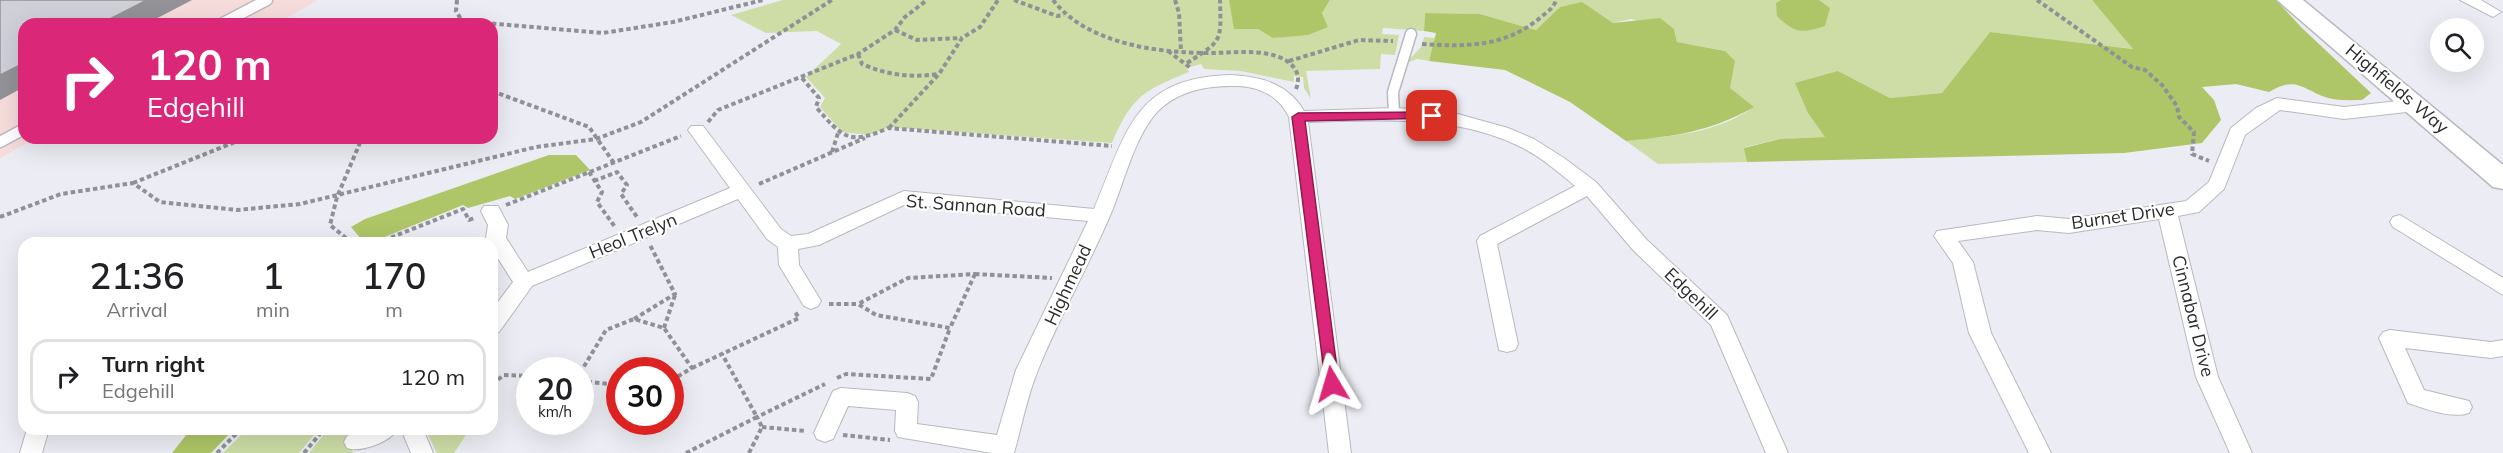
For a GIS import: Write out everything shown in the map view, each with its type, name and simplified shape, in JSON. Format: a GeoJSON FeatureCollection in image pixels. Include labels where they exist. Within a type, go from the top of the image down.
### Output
{"type":"FeatureCollection","features":[{"type":"Feature","properties":{"kind":"main road","name":"Highfields Way"},"geometry":{"type":"LineString","coordinates":[[2289,0],[2503,180]]}},
{"type":"Feature","properties":{"kind":"street"},"geometry":{"type":"LineString","coordinates":[[2468,0],[2493,12]]}},
{"type":"Feature","properties":{"kind":"street","name":"Highmead"},"geometry":{"type":"LineString","coordinates":[[1004,449],[1026,371],[1101,216],[1142,119],[1167,95],[1206,82],[1248,82],[1268,87],[1284,96]]}},
{"type":"Feature","properties":{"kind":"street"},"geometry":{"type":"LineString","coordinates":[[1284,96],[1293,103],[1298,117],[1340,453]]}},
{"type":"Feature","properties":{"kind":"street","name":"Burnet Drive"},"geometry":{"type":"LineString","coordinates":[[2040,453],[1980,333],[1963,262],[1944,236],[2037,223],[2069,226],[2192,207],[2217,185],[2237,132],[2262,112],[2277,104],[2300,105],[2344,113],[2416,105]]}},
{"type":"Feature","properties":{"kind":"street","name":"Edgehill"},"geometry":{"type":"LineString","coordinates":[[1298,117],[1394,114],[1447,117],[1502,132],[1528,143],[1589,187],[1640,245],[1720,321],[1777,453]]}},
{"type":"Feature","properties":{"kind":"street"},"geometry":{"type":"LineString","coordinates":[[697,129],[774,234],[788,244],[789,265],[811,302]]}},
{"type":"Feature","properties":{"kind":"street"},"geometry":{"type":"LineString","coordinates":[[1507,345],[1487,241],[1589,187]]}},
{"type":"Feature","properties":{"kind":"street","name":"Heol Trelyn"},"geometry":{"type":"LineString","coordinates":[[525,281],[642,228],[741,191]]}},
{"type":"Feature","properties":{"kind":"street","name":"St. Sannan Road"},"geometry":{"type":"LineString","coordinates":[[788,244],[812,240],[904,197],[1101,216]]}},
{"type":"Feature","properties":{"kind":"street","name":"Cinnabar Drive"},"geometry":{"type":"LineString","coordinates":[[2168,210],[2207,377],[2241,453]]}},
{"type":"Feature","properties":{"kind":"street"},"geometry":{"type":"LineString","coordinates":[[490,212],[498,225],[496,237]]}},
{"type":"Feature","properties":{"kind":"street"},"geometry":{"type":"LineString","coordinates":[[2400,222],[2503,288]]}},
{"type":"Feature","properties":{"kind":"street"},"geometry":{"type":"LineString","coordinates":[[498,242],[514,270],[525,281],[498,319]]}},
{"type":"Feature","properties":{"kind":"street"},"geometry":{"type":"LineString","coordinates":[[2461,407],[2416,397],[2390,338],[2491,350],[2503,348]]}},
{"type":"Feature","properties":{"kind":"street"},"geometry":{"type":"LineString","coordinates":[[825,433],[841,397],[907,402],[906,431],[1004,449]]}},
{"type":"Feature","properties":{"kind":"street"},"geometry":{"type":"LineString","coordinates":[[31,453],[36,435]]}},
{"type":"Feature","properties":{"kind":"street"},"geometry":{"type":"LineString","coordinates":[[355,442],[372,435]]}},
{"type":"Feature","properties":{"kind":"street"},"geometry":{"type":"LineString","coordinates":[[414,435],[422,453]]}},
{"type":"Feature","properties":{"kind":"lane"},"geometry":{"type":"LineString","coordinates":[[232,18],[267,0]]}},
{"type":"Feature","properties":{"kind":"lane"},"geometry":{"type":"LineString","coordinates":[[1394,114],[1393,92],[1400,62],[1410,38]]}},
{"type":"Feature","properties":{"kind":"lane"},"geometry":{"type":"LineString","coordinates":[[0,142],[18,132]]}},
{"type":"Feature","properties":{"kind":"path"},"geometry":{"type":"LineString","coordinates":[[457,0],[456,11],[459,18]]}},
{"type":"Feature","properties":{"kind":"path"},"geometry":{"type":"LineString","coordinates":[[498,26],[603,33],[673,22],[763,0]]}},
{"type":"Feature","properties":{"kind":"path"},"geometry":{"type":"LineString","coordinates":[[133,183],[160,202],[237,210],[300,204],[337,197],[536,147],[596,139],[641,122],[832,0]]}},
{"type":"Feature","properties":{"kind":"path"},"geometry":{"type":"LineString","coordinates":[[513,203],[697,129],[718,110],[858,54],[896,30],[905,17],[927,0]]}},
{"type":"Feature","properties":{"kind":"path"},"geometry":{"type":"LineString","coordinates":[[896,30],[901,36],[933,41],[962,38],[980,27],[998,0]]}},
{"type":"Feature","properties":{"kind":"path"},"geometry":{"type":"LineString","coordinates":[[1014,0],[1057,16],[1065,15]]}},
{"type":"Feature","properties":{"kind":"path"},"geometry":{"type":"LineString","coordinates":[[1053,0],[1065,15],[1116,40],[1164,50],[1200,54],[1251,52],[1272,55],[1289,61],[1359,40],[1410,38],[1473,47],[1503,40],[1532,26],[1555,5],[1556,0]]}},
{"type":"Feature","properties":{"kind":"path"},"geometry":{"type":"LineString","coordinates":[[1174,0],[1179,14],[1181,51]]}},
{"type":"Feature","properties":{"kind":"path"},"geometry":{"type":"LineString","coordinates":[[1164,50],[1187,63],[1214,46],[1221,35],[1220,0]]}},
{"type":"Feature","properties":{"kind":"path"},"geometry":{"type":"LineString","coordinates":[[2037,0],[2132,67],[2145,70],[2162,85],[2177,106],[2179,117],[2194,132],[2192,154]]}},
{"type":"Feature","properties":{"kind":"path"},"geometry":{"type":"LineString","coordinates":[[741,191],[888,128],[939,74],[962,38]]}},
{"type":"Feature","properties":{"kind":"path"},"geometry":{"type":"LineString","coordinates":[[858,54],[862,64],[894,75],[915,78],[939,74]]}},
{"type":"Feature","properties":{"kind":"path"},"geometry":{"type":"LineString","coordinates":[[1284,96],[1298,87],[1299,77],[1289,61]]}},
{"type":"Feature","properties":{"kind":"path"},"geometry":{"type":"LineString","coordinates":[[801,78],[819,98],[816,107],[838,133],[866,138]]}},
{"type":"Feature","properties":{"kind":"path"},"geometry":{"type":"LineString","coordinates":[[498,93],[589,127],[614,163]]}},
{"type":"Feature","properties":{"kind":"path"},"geometry":{"type":"LineString","coordinates":[[888,128],[1117,146]]}},
{"type":"Feature","properties":{"kind":"path"},"geometry":{"type":"LineString","coordinates":[[832,152],[838,133]]}},
{"type":"Feature","properties":{"kind":"path"},"geometry":{"type":"LineString","coordinates":[[0,217],[61,194],[133,183],[230,144]]}},
{"type":"Feature","properties":{"kind":"path"},"geometry":{"type":"LineString","coordinates":[[345,237],[330,225],[337,197],[360,144]]}},
{"type":"Feature","properties":{"kind":"path"},"geometry":{"type":"LineString","coordinates":[[589,172],[602,192],[597,202],[619,235]]}},
{"type":"Feature","properties":{"kind":"path"},"geometry":{"type":"LineString","coordinates":[[594,181],[617,172],[627,185],[621,194],[642,228],[675,294],[664,328]]}},
{"type":"Feature","properties":{"kind":"path"},"geometry":{"type":"LineString","coordinates":[[392,237],[463,208],[469,220]]}},
{"type":"Feature","properties":{"kind":"path"},"geometry":{"type":"LineString","coordinates":[[858,304],[876,315],[950,328],[975,274]]}},
{"type":"Feature","properties":{"kind":"path"},"geometry":{"type":"LineString","coordinates":[[799,318],[790,304],[811,302],[858,304],[908,278],[975,274],[1072,279]]}},
{"type":"Feature","properties":{"kind":"path"},"geometry":{"type":"LineString","coordinates":[[590,357],[606,330],[634,320],[675,294]]}},
{"type":"Feature","properties":{"kind":"path"},"geometry":{"type":"LineString","coordinates":[[684,373],[799,318],[811,302]]}},
{"type":"Feature","properties":{"kind":"path"},"geometry":{"type":"LineString","coordinates":[[634,320],[664,328],[692,368]]}},
{"type":"Feature","properties":{"kind":"path"},"geometry":{"type":"LineString","coordinates":[[722,354],[762,427],[749,453]]}},
{"type":"Feature","properties":{"kind":"path"},"geometry":{"type":"LineString","coordinates":[[498,376],[506,373],[516,374]]}},
{"type":"Feature","properties":{"kind":"path"},"geometry":{"type":"LineString","coordinates":[[686,453],[757,417]]}},
{"type":"Feature","properties":{"kind":"path"},"geometry":{"type":"LineString","coordinates":[[217,453],[235,435]]}},
{"type":"Feature","properties":{"kind":"path"},"geometry":{"type":"LineString","coordinates":[[304,453],[319,435]]}},
{"type":"Feature","properties":{"kind":"shaded area"},"geometry":{"type":"Polygon","coordinates":[[[0,0],[318,0],[287,18],[18,18],[18,144],[26,144],[0,158],[0,0]]]}},
{"type":"Feature","properties":{"kind":"green space"},"geometry":{"type":"Polygon","coordinates":[[[783,0],[1229,0],[1235,29],[1258,29],[1274,38],[1328,27],[1322,13],[1330,0],[1781,0],[1776,3],[1819,0],[2092,0],[2134,49],[1990,32],[1942,93],[1890,98],[1838,71],[1808,113],[1826,137],[1780,139],[1745,147],[1747,162],[1658,164],[1626,141],[1676,135],[1709,128],[1739,116],[1753,107],[1730,88],[1725,51],[1677,42],[1674,29],[1631,19],[1613,23],[1582,3],[1560,7],[1536,30],[1480,14],[1425,13],[1424,31],[1383,28],[1382,34],[1399,35],[1395,55],[1381,54],[1380,69],[1306,71],[1311,99],[1304,88],[1303,77],[1294,76],[1294,82],[1241,71],[1204,69],[1201,64],[1187,68],[1189,72],[1140,97],[1126,115],[1112,143],[890,127],[869,135],[842,132],[820,107],[825,98],[806,77],[841,44],[817,31],[766,33],[731,15],[783,0]]]}},
{"type":"Feature","properties":{"kind":"green space"},"geometry":{"type":"Polygon","coordinates":[[[1229,0],[1330,0],[1322,13],[1328,27],[1308,35],[1273,38],[1258,29],[1234,29],[1229,0]]]}},
{"type":"Feature","properties":{"kind":"green space"},"geometry":{"type":"Polygon","coordinates":[[[1781,0],[1819,0],[1830,8],[1825,26],[1804,31],[1794,29],[1777,16],[1776,3],[1781,0]]]}},
{"type":"Feature","properties":{"kind":"green space"},"geometry":{"type":"Polygon","coordinates":[[[2092,0],[2276,0],[2302,28],[2371,93],[2362,100],[2336,100],[2293,84],[2269,92],[2236,84],[2202,87],[2214,100],[2221,120],[2202,143],[2124,153],[1747,162],[1744,148],[1780,139],[1825,137],[1808,113],[1795,83],[1838,71],[1890,98],[1942,93],[1990,32],[2133,49],[2092,0]]]}},
{"type":"Feature","properties":{"kind":"green space"},"geometry":{"type":"Polygon","coordinates":[[[1582,2],[1613,23],[1660,18],[1674,29],[1677,42],[1725,51],[1735,61],[1730,88],[1754,107],[1722,122],[1692,132],[1626,141],[1570,102],[1505,70],[1429,61],[1436,33],[1424,31],[1425,13],[1480,14],[1536,30],[1560,7],[1582,2]]]}},
{"type":"Feature","properties":{"kind":"green space"},"geometry":{"type":"Polygon","coordinates":[[[1424,37],[1435,38],[1429,61],[1417,59],[1406,63],[1421,47],[1424,37]]]}},
{"type":"Feature","properties":{"kind":"green space"},"geometry":{"type":"Polygon","coordinates":[[[549,155],[576,155],[590,170],[515,199],[510,196],[468,208],[463,205],[385,237],[359,237],[351,227],[365,219],[549,155]]]}},
{"type":"Feature","properties":{"kind":"green space"},"geometry":{"type":"Polygon","coordinates":[[[186,435],[228,435],[211,453],[172,453],[186,435]]]}},
{"type":"Feature","properties":{"kind":"green space"},"geometry":{"type":"Polygon","coordinates":[[[241,435],[314,435],[299,453],[223,453],[241,435]]]}},
{"type":"Feature","properties":{"kind":"green space"},"geometry":{"type":"Polygon","coordinates":[[[323,435],[350,435],[348,436],[353,453],[309,453],[323,435]]]}},
{"type":"Feature","properties":{"kind":"green space"},"geometry":{"type":"Polygon","coordinates":[[[428,435],[466,435],[454,453],[437,453],[428,435]]]}},
{"type":"Feature","properties":{"kind":"building"},"geometry":{"type":"Polygon","coordinates":[[[0,0],[147,0],[112,18],[18,18],[18,66],[0,75],[0,0]]]}},
{"type":"Feature","properties":{"kind":"route"},"geometry":{"type":"LineString","coordinates":[[1332,384],[1298,117],[1394,114],[1432,116]]}}]}
